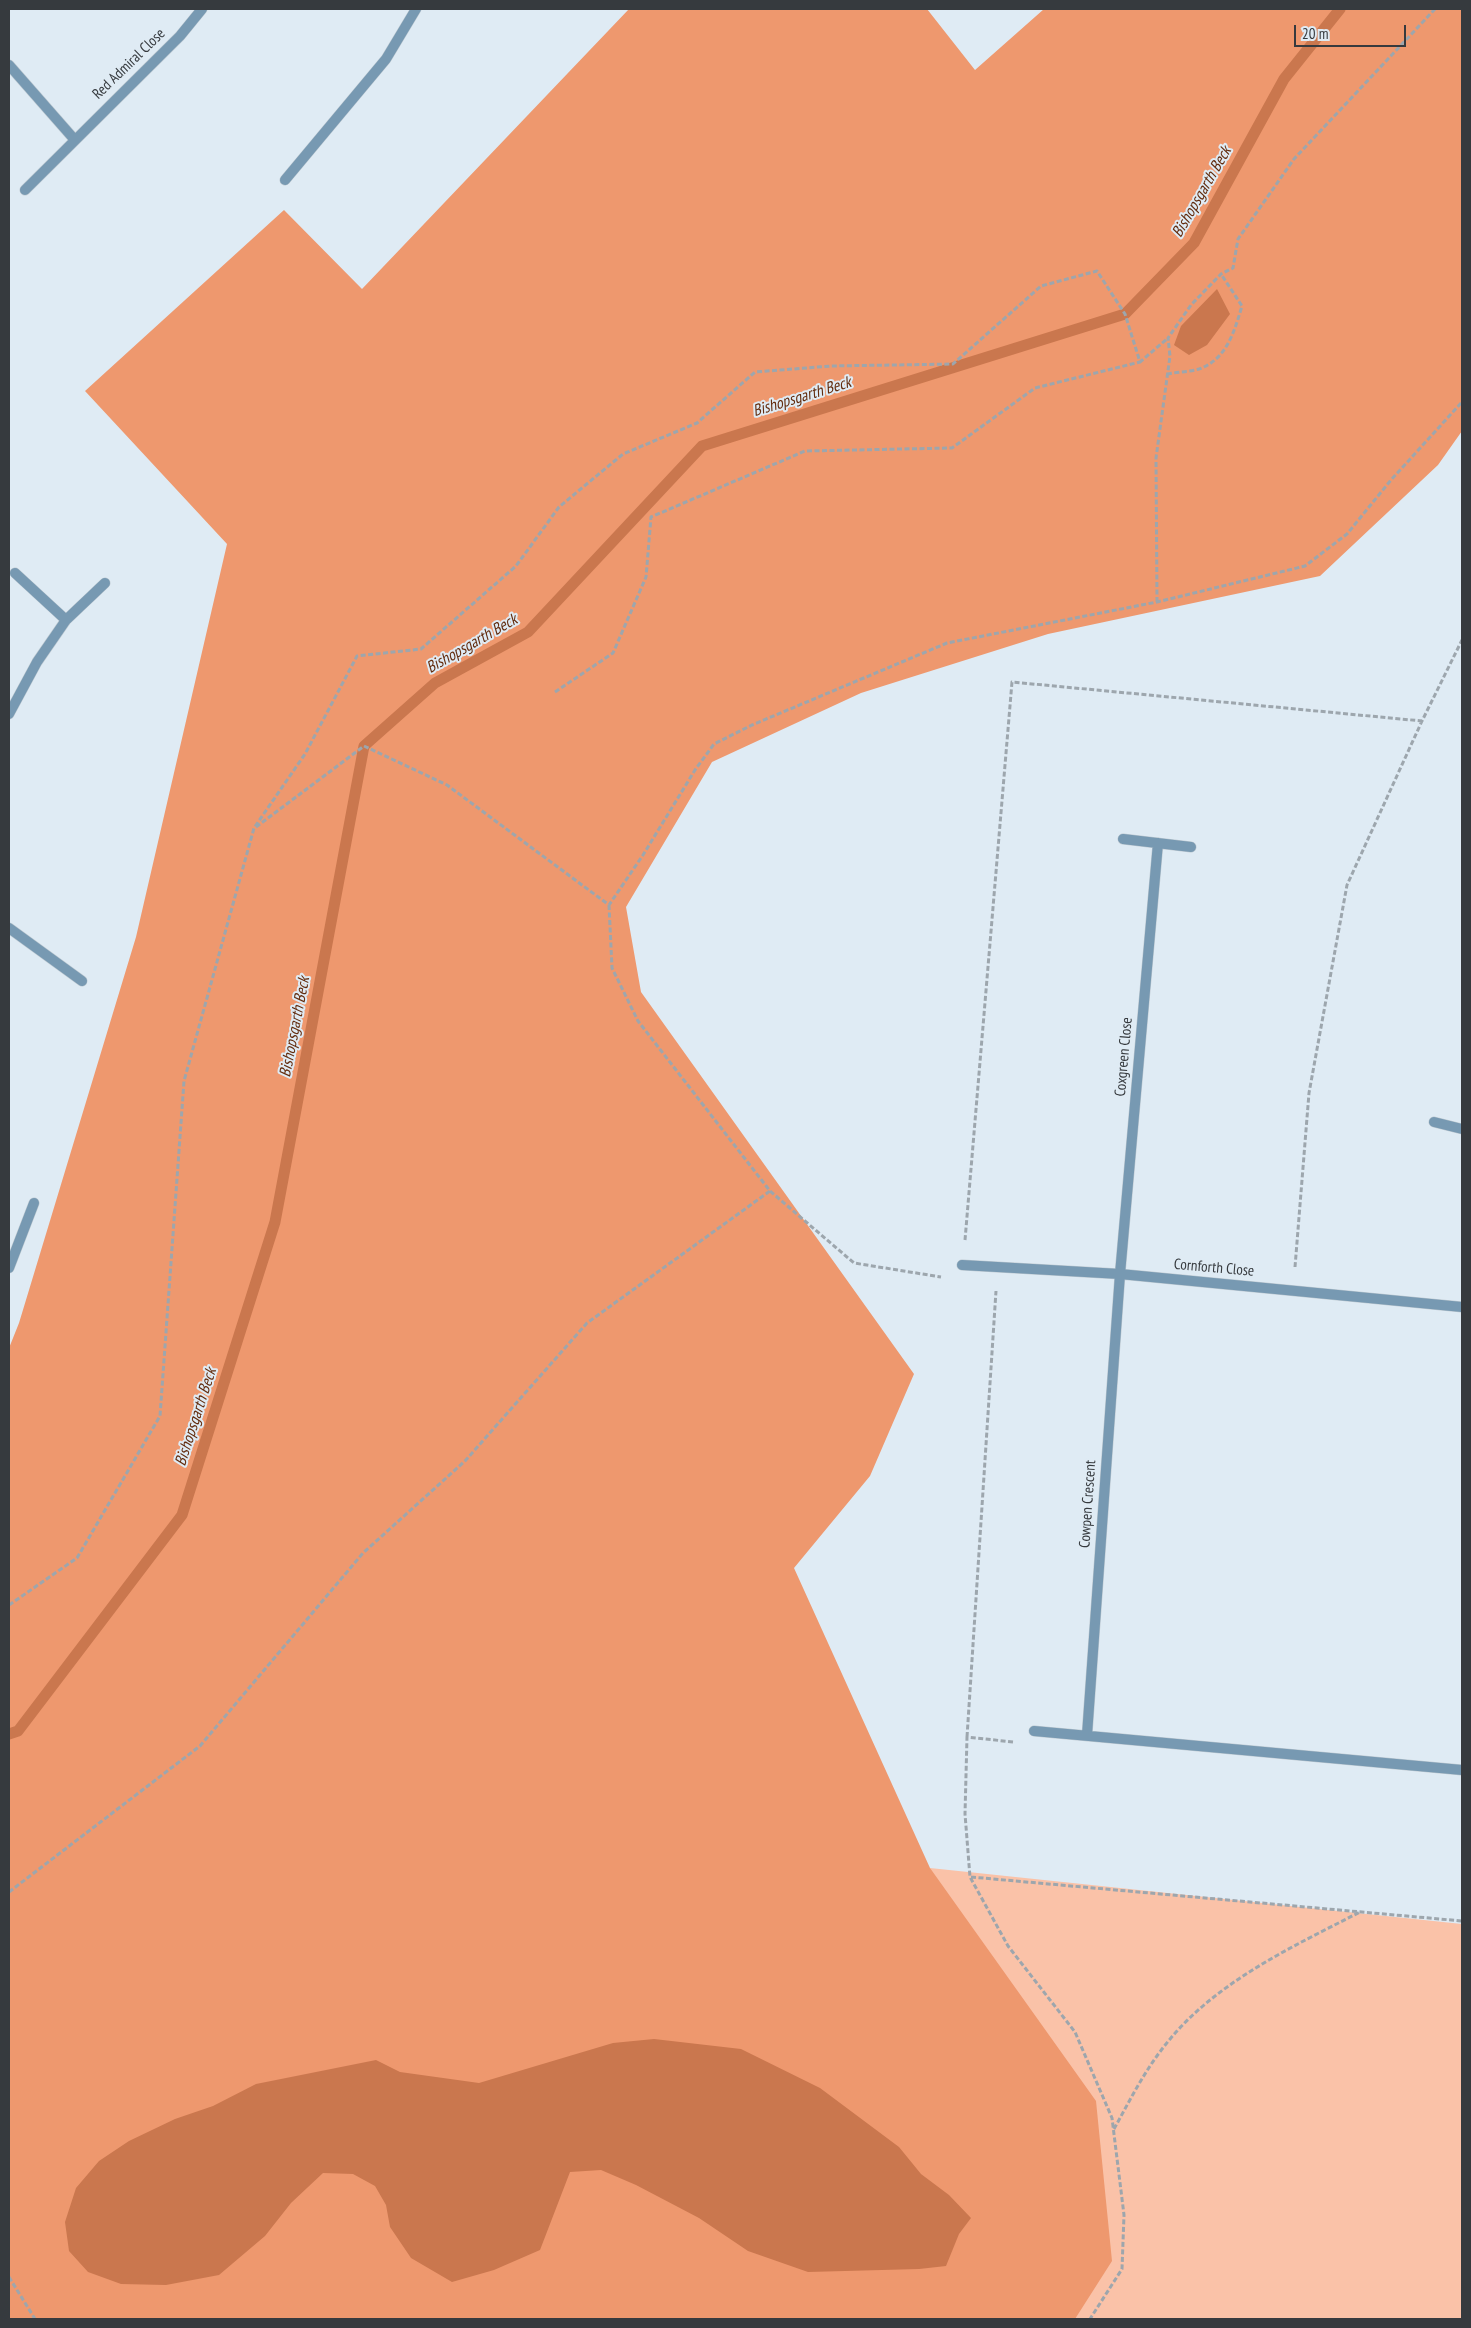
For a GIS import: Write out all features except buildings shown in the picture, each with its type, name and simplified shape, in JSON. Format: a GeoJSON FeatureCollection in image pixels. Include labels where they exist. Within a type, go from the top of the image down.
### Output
{"type":"FeatureCollection","features":[{"type":"Feature","properties":{"kind":"street","name":"Red Admiral Close"},"geometry":{"type":"LineString","coordinates":[[25,190],[74,139],[180,36],[202,9]]}},
{"type":"Feature","properties":{"kind":"street"},"geometry":{"type":"LineString","coordinates":[[285,180],[386,59],[416,9]]}},
{"type":"Feature","properties":{"kind":"street"},"geometry":{"type":"LineString","coordinates":[[9,65],[74,139]]}},
{"type":"Feature","properties":{"kind":"street"},"geometry":{"type":"LineString","coordinates":[[15,573],[66,620]]}},
{"type":"Feature","properties":{"kind":"street"},"geometry":{"type":"LineString","coordinates":[[9,714],[37,662],[66,620],[105,583]]}},
{"type":"Feature","properties":{"kind":"street"},"geometry":{"type":"LineString","coordinates":[[1123,839],[1191,847]]}},
{"type":"Feature","properties":{"kind":"street","name":"Coxgreen Close"},"geometry":{"type":"LineString","coordinates":[[1120,1274],[1158,843]]}},
{"type":"Feature","properties":{"kind":"street"},"geometry":{"type":"LineString","coordinates":[[9,928],[82,980]]}},
{"type":"Feature","properties":{"kind":"street"},"geometry":{"type":"LineString","coordinates":[[1434,1122],[1462,1129]]}},
{"type":"Feature","properties":{"kind":"street"},"geometry":{"type":"LineString","coordinates":[[9,1268],[34,1203]]}},
{"type":"Feature","properties":{"kind":"street","name":"Cornforth Close"},"geometry":{"type":"LineString","coordinates":[[962,1265],[1120,1274],[1462,1307]]}},
{"type":"Feature","properties":{"kind":"street","name":"Cowpen Crescent"},"geometry":{"type":"LineString","coordinates":[[1087,1735],[1120,1274]]}},
{"type":"Feature","properties":{"kind":"street"},"geometry":{"type":"LineString","coordinates":[[1034,1731],[1462,1770]]}},
{"type":"Feature","properties":{"kind":"path"},"geometry":{"type":"LineString","coordinates":[[555,692],[613,653],[646,577],[651,517],[805,451],[952,448],[1035,388],[1140,362],[1168,338],[1191,305],[1222,274],[1233,268],[1238,239],[1294,159],[1435,9]]}},
{"type":"Feature","properties":{"kind":"path"},"geometry":{"type":"LineString","coordinates":[[9,1605],[77,1558],[160,1416],[184,1081],[254,828],[305,754],[357,656],[421,649],[516,566],[559,507],[623,454],[697,423],[755,372],[831,366],[953,364],[1041,286],[1097,271],[1125,314],[1140,362]]}},
{"type":"Feature","properties":{"kind":"path"},"geometry":{"type":"LineString","coordinates":[[1167,374],[1199,369],[1222,354],[1232,336],[1242,306],[1222,274]]}},
{"type":"Feature","properties":{"kind":"path"},"geometry":{"type":"LineString","coordinates":[[1156,602],[1156,458],[1170,356],[1168,338]]}},
{"type":"Feature","properties":{"kind":"path"},"geometry":{"type":"LineString","coordinates":[[1422,721],[1012,682],[962,1265],[959,1280],[854,1263],[770,1191],[638,1021],[612,968],[609,904],[643,855],[695,770],[714,744],[752,725],[947,643],[1156,602],[1305,566],[1347,534],[1391,480],[1462,402]]}},
{"type":"Feature","properties":{"kind":"path"},"geometry":{"type":"LineString","coordinates":[[1293,1291],[1309,1092],[1347,885],[1422,721],[1462,640]]}},
{"type":"Feature","properties":{"kind":"path"},"geometry":{"type":"LineString","coordinates":[[254,828],[364,746],[447,785],[609,904]]}},
{"type":"Feature","properties":{"kind":"path"},"geometry":{"type":"LineString","coordinates":[[9,1892],[200,1746],[363,1553],[465,1461],[587,1323],[770,1191]]}},
{"type":"Feature","properties":{"kind":"path"},"geometry":{"type":"LineString","coordinates":[[997,1268],[966,1737],[965,1814],[970,1877],[1008,1946],[1075,2032],[1112,2118],[1124,2215],[1122,2269],[1090,2319]]}},
{"type":"Feature","properties":{"kind":"path"},"geometry":{"type":"LineString","coordinates":[[966,1737],[1026,1744],[1034,1731]]}},
{"type":"Feature","properties":{"kind":"path"},"geometry":{"type":"LineString","coordinates":[[970,1877],[1462,1921]]}},
{"type":"Feature","properties":{"kind":"path"},"geometry":{"type":"LineString","coordinates":[[1114,2129],[1141,2080],[1166,2044],[1199,2009],[1233,1983],[1273,1958],[1361,1912]]}},
{"type":"Feature","properties":{"kind":"path"},"geometry":{"type":"LineString","coordinates":[[9,2277],[35,2319]]}},
{"type":"Feature","properties":{"kind":"shaded area"},"geometry":{"type":"Polygon","coordinates":[[[629,9],[927,9],[975,70],[1044,9],[1462,9],[1462,431],[1438,465],[1320,576],[1048,634],[861,693],[712,762],[626,907],[641,992],[914,1374],[870,1476],[794,1568],[930,1868],[1096,2101],[1112,2261],[1075,2319],[9,2319],[9,1348],[19,1323],[136,937],[227,544],[85,391],[284,210],[362,289],[629,9]]]}},
{"type":"Feature","properties":{"kind":"shaded area"},"geometry":{"type":"Polygon","coordinates":[[[1217,289],[1230,314],[1207,345],[1189,355],[1174,345],[1181,326],[1217,289]]]}},
{"type":"Feature","properties":{"kind":"shaded area"},"geometry":{"type":"Polygon","coordinates":[[[930,1868],[1462,1924],[1462,2319],[1060,2319],[930,1868]]]}},
{"type":"Feature","properties":{"kind":"shaded area"},"geometry":{"type":"Polygon","coordinates":[[[654,2039],[741,2049],[820,2088],[899,2147],[921,2174],[949,2195],[971,2218],[959,2234],[946,2266],[919,2269],[808,2272],[748,2251],[699,2218],[636,2185],[601,2170],[570,2172],[540,2250],[494,2270],[452,2282],[411,2258],[390,2227],[386,2205],[375,2186],[353,2174],[323,2173],[291,2203],[265,2236],[219,2275],[166,2285],[121,2284],[88,2272],[69,2251],[65,2222],[76,2188],[99,2161],[129,2141],[175,2119],[213,2106],[256,2084],[376,2060],[400,2072],[479,2083],[613,2043],[654,2039]]]}},
{"type":"Feature","properties":{"kind":"waterway","name":"Bishopsgarth Beck"},"geometry":{"type":"LineString","coordinates":[[9,1734],[18,1731],[182,1515],[275,1222],[364,746],[435,683],[528,632],[702,446],[1125,314],[1194,243],[1284,79],[1340,9]]}}]}
